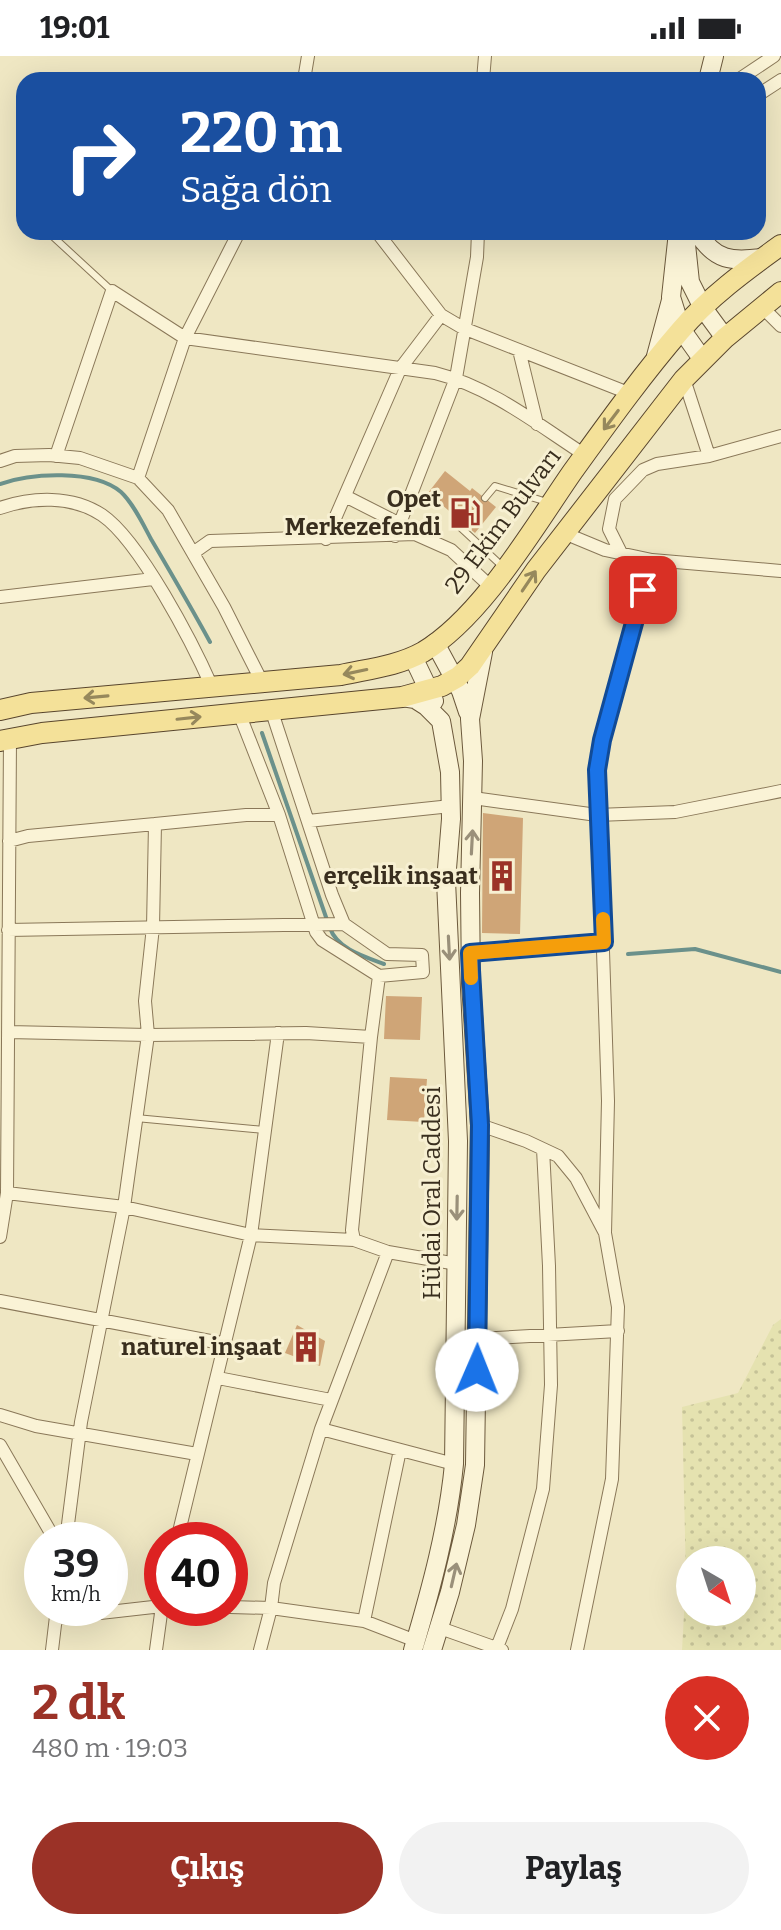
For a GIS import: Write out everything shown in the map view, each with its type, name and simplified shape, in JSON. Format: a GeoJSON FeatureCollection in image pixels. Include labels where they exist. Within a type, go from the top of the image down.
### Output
{"type":"FeatureCollection","features":[{"type":"Feature","properties":{"kind":"main road","name":"29 Ekim Bulvarı"},"geometry":{"type":"LineString","coordinates":[[0,710],[31,703],[341,675],[413,657],[460,621],[491,587],[585,455],[681,329],[781,245]]}},
{"type":"Feature","properties":{"kind":"main road"},"geometry":{"type":"LineString","coordinates":[[5,740],[42,733],[402,697],[430,690],[454,679],[470,666],[564,533],[684,379],[725,338],[781,292]]}},
{"type":"Feature","properties":{"kind":"street"},"geometry":{"type":"LineString","coordinates":[[750,72],[774,56]]}},
{"type":"Feature","properties":{"kind":"street"},"geometry":{"type":"LineString","coordinates":[[138,478],[185,338],[235,240]]}},
{"type":"Feature","properties":{"kind":"street"},"geometry":{"type":"LineString","coordinates":[[383,240],[441,315],[463,328],[631,394]]}},
{"type":"Feature","properties":{"kind":"street"},"geometry":{"type":"LineString","coordinates":[[395,536],[456,378],[478,240]]}},
{"type":"Feature","properties":{"kind":"street"},"geometry":{"type":"LineString","coordinates":[[651,367],[663,337],[677,240]]}},
{"type":"Feature","properties":{"kind":"street"},"geometry":{"type":"LineString","coordinates":[[686,240],[690,282],[703,308],[725,338]]}},
{"type":"Feature","properties":{"kind":"street"},"geometry":{"type":"LineString","coordinates":[[702,240],[727,259],[763,258]]}},
{"type":"Feature","properties":{"kind":"street"},"geometry":{"type":"LineString","coordinates":[[56,456],[112,291],[185,338],[456,378],[486,390],[585,455]]}},
{"type":"Feature","properties":{"kind":"street"},"geometry":{"type":"LineString","coordinates":[[671,297],[681,329],[703,360]]}},
{"type":"Feature","properties":{"kind":"street"},"geometry":{"type":"LineString","coordinates":[[762,307],[781,326]]}},
{"type":"Feature","properties":{"kind":"street"},"geometry":{"type":"LineString","coordinates":[[326,539],[400,369],[441,315]]}},
{"type":"Feature","properties":{"kind":"street"},"geometry":{"type":"LineString","coordinates":[[519,350],[537,424]]}},
{"type":"Feature","properties":{"kind":"street"},"geometry":{"type":"LineString","coordinates":[[684,379],[709,456]]}},
{"type":"Feature","properties":{"kind":"street"},"geometry":{"type":"LineString","coordinates":[[621,553],[609,529],[615,499],[643,470],[657,464],[709,456],[781,436]]}},
{"type":"Feature","properties":{"kind":"street"},"geometry":{"type":"LineString","coordinates":[[0,461],[15,456],[80,458],[138,478],[168,510],[262,682]]}},
{"type":"Feature","properties":{"kind":"street"},"geometry":{"type":"LineString","coordinates":[[345,496],[451,550],[491,587]]}},
{"type":"Feature","properties":{"kind":"street"},"geometry":{"type":"LineString","coordinates":[[0,508],[18,502],[48,500],[73,503],[101,515],[118,530],[153,579],[195,648],[212,687]]}},
{"type":"Feature","properties":{"kind":"street"},"geometry":{"type":"LineString","coordinates":[[564,533],[605,550],[652,560],[781,571]]}},
{"type":"Feature","properties":{"kind":"street"},"geometry":{"type":"LineString","coordinates":[[193,553],[210,541],[415,534]]}},
{"type":"Feature","properties":{"kind":"street"},"geometry":{"type":"LineString","coordinates":[[577,1650],[612,1479],[618,1331],[618,1307],[605,1233],[608,1101],[597,770],[602,740],[652,560]]}},
{"type":"Feature","properties":{"kind":"street"},"geometry":{"type":"LineString","coordinates":[[0,597],[153,579]]}},
{"type":"Feature","properties":{"kind":"street"},"geometry":{"type":"LineString","coordinates":[[435,643],[470,719]]}},
{"type":"Feature","properties":{"kind":"street"},"geometry":{"type":"LineString","coordinates":[[470,719],[485,645]]}},
{"type":"Feature","properties":{"kind":"street","name":"Hüdai Oral Caddesi"},"geometry":{"type":"LineString","coordinates":[[413,657],[430,690],[442,726],[450,772],[446,881],[457,1111],[454,1464],[451,1496],[420,1647]]}},
{"type":"Feature","properties":{"kind":"street"},"geometry":{"type":"LineString","coordinates":[[402,697],[415,699],[426,706],[442,726]]}},
{"type":"Feature","properties":{"kind":"street"},"geometry":{"type":"LineString","coordinates":[[271,709],[341,924]]}},
{"type":"Feature","properties":{"kind":"street"},"geometry":{"type":"LineString","coordinates":[[8,930],[316,925],[341,924],[387,954],[422,955],[423,972],[379,976],[322,940],[316,925],[279,815],[239,713]]}},
{"type":"Feature","properties":{"kind":"street","name":"Hüdai Oral Caddesi"},"geometry":{"type":"LineString","coordinates":[[420,1647],[440,1628],[466,1525],[475,1465],[480,1125],[470,953],[473,798],[470,719]]}},
{"type":"Feature","properties":{"kind":"street"},"geometry":{"type":"LineString","coordinates":[[0,1237],[7,1193],[9,841],[5,740]]}},
{"type":"Feature","properties":{"kind":"street"},"geometry":{"type":"LineString","coordinates":[[473,798],[597,815],[675,812],[781,791]]}},
{"type":"Feature","properties":{"kind":"street"},"geometry":{"type":"LineString","coordinates":[[308,821],[451,806]]}},
{"type":"Feature","properties":{"kind":"street"},"geometry":{"type":"LineString","coordinates":[[9,841],[28,836],[246,815],[279,815]]}},
{"type":"Feature","properties":{"kind":"street"},"geometry":{"type":"LineString","coordinates":[[68,1522],[80,1433],[124,1207],[148,1035],[145,1001],[153,927],[155,824]]}},
{"type":"Feature","properties":{"kind":"street"},"geometry":{"type":"LineString","coordinates":[[470,953],[604,942]]}},
{"type":"Feature","properties":{"kind":"street"},"geometry":{"type":"LineString","coordinates":[[354,1240],[352,1230],[379,976]]}},
{"type":"Feature","properties":{"kind":"street"},"geometry":{"type":"LineString","coordinates":[[8,1032],[148,1035],[278,1033],[371,1037]]}},
{"type":"Feature","properties":{"kind":"street"},"geometry":{"type":"LineString","coordinates":[[181,1522],[251,1235],[278,1033]]}},
{"type":"Feature","properties":{"kind":"street"},"geometry":{"type":"LineString","coordinates":[[480,1125],[558,1156],[576,1178],[605,1233]]}},
{"type":"Feature","properties":{"kind":"street"},"geometry":{"type":"LineString","coordinates":[[440,1628],[498,1650],[512,1609],[543,1489],[551,1385],[543,1149]]}},
{"type":"Feature","properties":{"kind":"street"},"geometry":{"type":"LineString","coordinates":[[7,1193],[124,1207],[251,1235],[354,1240],[388,1252],[457,1264]]}},
{"type":"Feature","properties":{"kind":"street"},"geometry":{"type":"LineString","coordinates":[[260,1650],[274,1583],[321,1429],[388,1252]]}},
{"type":"Feature","properties":{"kind":"street"},"geometry":{"type":"LineString","coordinates":[[0,1301],[226,1344]]}},
{"type":"Feature","properties":{"kind":"street"},"geometry":{"type":"LineString","coordinates":[[478,1339],[618,1331]]}},
{"type":"Feature","properties":{"kind":"street"},"geometry":{"type":"LineString","coordinates":[[218,1378],[331,1400]]}},
{"type":"Feature","properties":{"kind":"street"},"geometry":{"type":"LineString","coordinates":[[0,1415],[36,1426],[197,1454]]}},
{"type":"Feature","properties":{"kind":"street"},"geometry":{"type":"LineString","coordinates":[[321,1429],[454,1464]]}},
{"type":"Feature","properties":{"kind":"street"},"geometry":{"type":"LineString","coordinates":[[0,1445],[45,1522]]}},
{"type":"Feature","properties":{"kind":"street"},"geometry":{"type":"LineString","coordinates":[[364,1621],[400,1450]]}},
{"type":"Feature","properties":{"kind":"street"},"geometry":{"type":"LineString","coordinates":[[248,1607],[364,1621],[420,1647]]}},
{"type":"Feature","properties":{"kind":"street"},"geometry":{"type":"LineString","coordinates":[[52,1650],[55,1626]]}},
{"type":"Feature","properties":{"kind":"street"},"geometry":{"type":"LineString","coordinates":[[156,1650],[159,1626]]}},
{"type":"Feature","properties":{"kind":"lane"},"geometry":{"type":"LineString","coordinates":[[57,240],[112,291]]}},
{"type":"Feature","properties":{"kind":"lane"},"geometry":{"type":"LineString","coordinates":[[485,498],[495,486],[550,504]]}},
{"type":"Feature","properties":{"kind":"lane"},"geometry":{"type":"LineString","coordinates":[[464,524],[461,528],[504,568]]}},
{"type":"Feature","properties":{"kind":"lane"},"geometry":{"type":"LineString","coordinates":[[136,1118],[264,1130]]}},
{"type":"Feature","properties":{"kind":"shaded area"},"geometry":{"type":"Polygon","coordinates":[[[781,1319],[781,1650],[682,1650],[683,1626],[756,1626],[756,1546],[685,1546],[682,1407],[738,1393],[773,1325],[781,1319]]]}},
{"type":"Feature","properties":{"kind":"building"},"geometry":{"type":"Polygon","coordinates":[[[445,471],[496,507],[475,533],[428,493],[445,471]]]}},
{"type":"Feature","properties":{"kind":"building","name":"erçelik inşaat"},"geometry":{"type":"Polygon","coordinates":[[[483,813],[523,818],[520,934],[482,933],[483,813]]]}},
{"type":"Feature","properties":{"kind":"building"},"geometry":{"type":"Polygon","coordinates":[[[386,996],[422,997],[420,1040],[384,1039],[386,996]]]}},
{"type":"Feature","properties":{"kind":"building"},"geometry":{"type":"Polygon","coordinates":[[[390,1077],[427,1079],[424,1122],[387,1120],[390,1077]]]}},
{"type":"Feature","properties":{"kind":"building","name":"naturel inşaat"},"geometry":{"type":"Polygon","coordinates":[[[297,1325],[325,1341],[320,1366],[285,1353],[297,1325]]]}},
{"type":"Feature","properties":{"kind":"waterway"},"geometry":{"type":"LineString","coordinates":[[0,484],[28,477],[79,476],[121,492],[138,514],[210,642]]}},
{"type":"Feature","properties":{"kind":"waterway"},"geometry":{"type":"LineString","coordinates":[[262,733],[327,920]]}},
{"type":"Feature","properties":{"kind":"waterway"},"geometry":{"type":"LineString","coordinates":[[330,928],[345,947],[384,964]]}},
{"type":"Feature","properties":{"kind":"waterway"},"geometry":{"type":"LineString","coordinates":[[628,954],[695,949],[781,972]]}},
{"type":"Feature","properties":{"kind":"slow traffic"},"geometry":{"type":"LineString","coordinates":[[471,978],[470,953],[604,942],[603,919]]}},
{"type":"Feature","properties":{"kind":"place","name":"Opet Merkezefendi"},"geometry":{"type":"Point","coordinates":[465,513]}},
{"type":"Feature","properties":{"kind":"place","name":"erçelik inşaat"},"geometry":{"type":"Point","coordinates":[502,876]}},
{"type":"Feature","properties":{"kind":"place","name":"naturel inşaat"},"geometry":{"type":"Point","coordinates":[306,1347]}},
{"type":"Feature","properties":{"kind":"route"},"geometry":{"type":"LineString","coordinates":[[477,1370],[480,1125],[470,953],[604,942],[597,770],[602,740],[643,590]]}}]}
